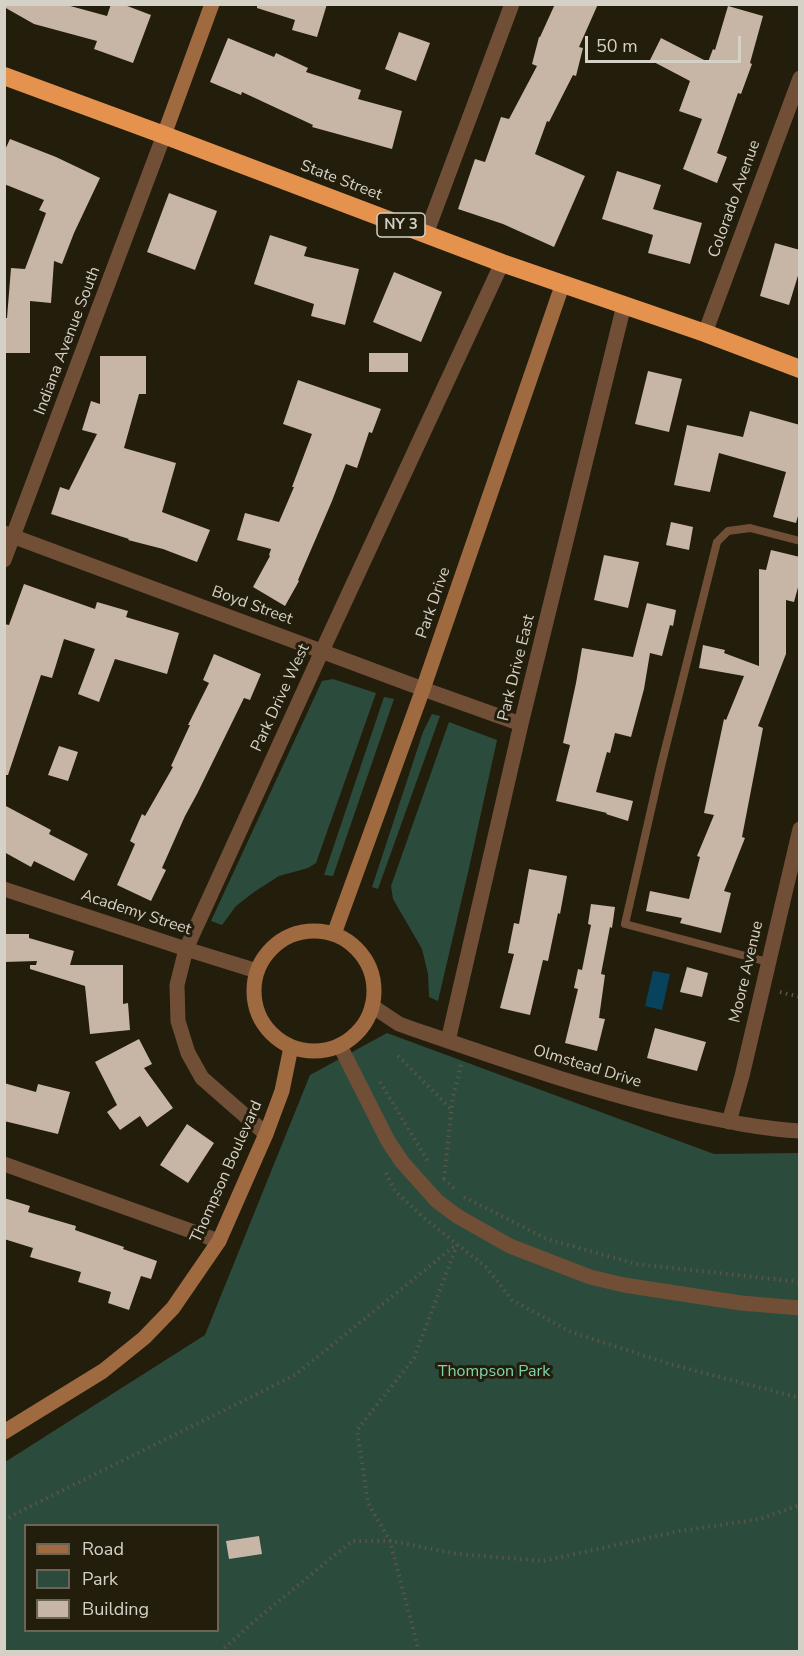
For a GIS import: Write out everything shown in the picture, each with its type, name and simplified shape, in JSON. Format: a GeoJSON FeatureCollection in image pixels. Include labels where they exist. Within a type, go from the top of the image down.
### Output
{"type":"FeatureCollection","features":[{"type":"Feature","properties":{"kind":"highway","name":"State Street"},"geometry":{"type":"LineString","coordinates":[[4,76],[502,262],[800,369]]}},
{"type":"Feature","properties":{"kind":"street"},"geometry":{"type":"LineString","coordinates":[[164,135],[212,4]]}},
{"type":"Feature","properties":{"kind":"street"},"geometry":{"type":"LineString","coordinates":[[426,234],[512,4]]}},
{"type":"Feature","properties":{"kind":"street","name":"Colorado Avenue"},"geometry":{"type":"LineString","coordinates":[[705,333],[800,78]]}},
{"type":"Feature","properties":{"kind":"street","name":"Indiana Avenue South"},"geometry":{"type":"LineString","coordinates":[[4,560],[9,535],[164,135]]}},
{"type":"Feature","properties":{"kind":"street","name":"Park Drive West"},"geometry":{"type":"LineString","coordinates":[[266,1134],[202,1078],[188,1053],[178,1021],[177,997],[177,985],[186,949],[502,262]]}},
{"type":"Feature","properties":{"kind":"street","name":"Park Drive"},"geometry":{"type":"LineString","coordinates":[[334,934],[423,689],[562,283]]}},
{"type":"Feature","properties":{"kind":"street","name":"Park Drive East"},"geometry":{"type":"LineString","coordinates":[[448,1041],[521,724],[624,305]]}},
{"type":"Feature","properties":{"kind":"street","name":"Boyd Street"},"geometry":{"type":"LineString","coordinates":[[9,535],[521,724]]}},
{"type":"Feature","properties":{"kind":"street","name":"Moore Avenue"},"geometry":{"type":"LineString","coordinates":[[729,1122],[800,829]]}},
{"type":"Feature","properties":{"kind":"street","name":"Academy Street"},"geometry":{"type":"LineString","coordinates":[[4,889],[257,970]]}},
{"type":"Feature","properties":{"kind":"street"},"geometry":{"type":"LineString","coordinates":[[315,931],[334,934],[350,943],[362,955],[371,971],[374,988],[372,1006],[366,1022],[354,1036],[340,1046],[324,1051],[307,1051],[291,1047],[275,1038],[263,1024],[255,1007],[253,989],[257,970],[266,954],[288,937],[297,933],[315,931]]}},
{"type":"Feature","properties":{"kind":"street","name":"Olmstead Drive"},"geometry":{"type":"LineString","coordinates":[[372,1006],[399,1024],[533,1070],[643,1103],[729,1122],[800,1131]]}},
{"type":"Feature","properties":{"kind":"street"},"geometry":{"type":"LineString","coordinates":[[340,1046],[388,1141],[402,1162],[437,1202],[457,1216],[510,1246],[590,1277],[624,1285],[741,1303],[800,1308]]}},
{"type":"Feature","properties":{"kind":"street","name":"Thompson Boulevard"},"geometry":{"type":"LineString","coordinates":[[4,1432],[103,1371],[144,1338],[173,1308],[219,1241],[266,1134],[282,1091],[291,1047]]}},
{"type":"Feature","properties":{"kind":"street"},"geometry":{"type":"LineString","coordinates":[[4,1164],[219,1241]]}},
{"type":"Feature","properties":{"kind":"lane"},"geometry":{"type":"LineString","coordinates":[[768,962],[625,924],[661,766],[717,543],[728,531],[750,528],[800,541]]}},
{"type":"Feature","properties":{"kind":"path"},"geometry":{"type":"LineString","coordinates":[[780,992],[800,997]]}},
{"type":"Feature","properties":{"kind":"path"},"geometry":{"type":"LineString","coordinates":[[444,1180],[453,1096],[466,1047]]}},
{"type":"Feature","properties":{"kind":"path"},"geometry":{"type":"LineString","coordinates":[[398,1056],[452,1110]]}},
{"type":"Feature","properties":{"kind":"path"},"geometry":{"type":"LineString","coordinates":[[380,1081],[432,1168]]}},
{"type":"Feature","properties":{"kind":"path"},"geometry":{"type":"LineString","coordinates":[[382,1164],[395,1191],[424,1218],[487,1268],[512,1300],[571,1332],[670,1364],[800,1398]]}},
{"type":"Feature","properties":{"kind":"path"},"geometry":{"type":"LineString","coordinates":[[438,1174],[461,1196],[547,1239],[636,1264],[800,1282]]}},
{"type":"Feature","properties":{"kind":"path"},"geometry":{"type":"LineString","coordinates":[[4,1521],[295,1375],[457,1244]]}},
{"type":"Feature","properties":{"kind":"path"},"geometry":{"type":"LineString","coordinates":[[419,1652],[390,1541],[368,1503],[357,1430],[414,1358],[457,1244]]}},
{"type":"Feature","properties":{"kind":"path"},"geometry":{"type":"LineString","coordinates":[[220,1652],[352,1541],[390,1541],[458,1554],[543,1561],[680,1531],[760,1519],[800,1505]]}},
{"type":"Feature","properties":{"kind":"green space"},"geometry":{"type":"Polygon","coordinates":[[[333,679],[376,693],[316,863],[308,868],[279,876],[254,892],[236,906],[222,925],[211,921],[322,681],[333,679]]]}},
{"type":"Feature","properties":{"kind":"green space"},"geometry":{"type":"Polygon","coordinates":[[[384,697],[394,699],[333,876],[324,875],[384,697]]]}},
{"type":"Feature","properties":{"kind":"green space"},"geometry":{"type":"Polygon","coordinates":[[[432,714],[440,716],[378,889],[372,887],[423,732],[432,714]]]}},
{"type":"Feature","properties":{"kind":"green space"},"geometry":{"type":"Polygon","coordinates":[[[449,722],[497,740],[438,1001],[429,997],[428,974],[422,949],[393,899],[391,886],[449,722]]]}},
{"type":"Feature","properties":{"kind":"green space","name":"Thompson Park"},"geometry":{"type":"Polygon","coordinates":[[[387,1033],[714,1154],[799,1153],[799,1651],[5,1652],[5,1462],[205,1335],[310,1075],[387,1033]]]}},
{"type":"Feature","properties":{"kind":"water"},"geometry":{"type":"Polygon","coordinates":[[[653,971],[670,974],[662,1010],[645,1006],[653,971]]]}},
{"type":"Feature","properties":{"kind":"building"},"geometry":{"type":"Polygon","coordinates":[[[4,4],[63,4],[107,16],[111,4],[122,4],[151,15],[133,63],[94,49],[97,41],[34,24],[4,7],[4,4]]]}},
{"type":"Feature","properties":{"kind":"building"},"geometry":{"type":"Polygon","coordinates":[[[257,4],[327,4],[317,37],[292,30],[295,20],[257,8],[257,4]]]}},
{"type":"Feature","properties":{"kind":"building"},"geometry":{"type":"Polygon","coordinates":[[[555,4],[598,4],[579,47],[583,48],[576,76],[573,75],[549,122],[547,121],[535,154],[585,176],[554,247],[503,224],[458,209],[475,159],[485,162],[501,117],[509,119],[537,66],[532,64],[539,37],[555,4]]]}},
{"type":"Feature","properties":{"kind":"building"},"geometry":{"type":"Polygon","coordinates":[[[728,6],[763,16],[750,63],[752,64],[741,94],[738,93],[717,153],[727,157],[717,183],[683,169],[702,119],[679,111],[690,81],[650,60],[661,38],[708,62],[713,49],[715,50],[728,6]]]}},
{"type":"Feature","properties":{"kind":"building"},"geometry":{"type":"Polygon","coordinates":[[[399,32],[430,43],[416,81],[385,69],[399,32]]]}},
{"type":"Feature","properties":{"kind":"building"},"geometry":{"type":"Polygon","coordinates":[[[228,38],[274,57],[276,53],[308,68],[306,72],[361,90],[358,99],[402,111],[392,149],[312,127],[313,125],[242,92],[241,95],[210,82],[228,38]]]}},
{"type":"Feature","properties":{"kind":"building"},"geometry":{"type":"Polygon","coordinates":[[[10,139],[100,178],[62,264],[54,261],[51,303],[30,301],[30,353],[4,353],[4,318],[7,318],[11,268],[25,269],[46,213],[39,210],[44,200],[4,184],[4,152],[10,139]]]}},
{"type":"Feature","properties":{"kind":"building"},"geometry":{"type":"Polygon","coordinates":[[[617,171],[661,185],[653,209],[702,223],[690,264],[648,253],[653,235],[602,219],[617,171]]]}},
{"type":"Feature","properties":{"kind":"building"},"geometry":{"type":"Polygon","coordinates":[[[169,193],[217,211],[195,270],[147,252],[169,193]]]}},
{"type":"Feature","properties":{"kind":"building"},"geometry":{"type":"Polygon","coordinates":[[[270,235],[307,247],[304,256],[359,269],[345,325],[311,316],[314,304],[254,284],[270,235]]]}},
{"type":"Feature","properties":{"kind":"building"},"geometry":{"type":"Polygon","coordinates":[[[775,243],[800,250],[800,269],[789,305],[760,296],[775,243]]]}},
{"type":"Feature","properties":{"kind":"building"},"geometry":{"type":"Polygon","coordinates":[[[394,272],[442,292],[421,342],[373,322],[394,272]]]}},
{"type":"Feature","properties":{"kind":"building"},"geometry":{"type":"Polygon","coordinates":[[[369,353],[408,353],[408,372],[369,372],[369,353]]]}},
{"type":"Feature","properties":{"kind":"building"},"geometry":{"type":"Polygon","coordinates":[[[100,356],[146,356],[146,394],[139,394],[124,448],[176,463],[162,512],[210,530],[197,562],[51,514],[60,487],[69,490],[97,434],[82,430],[91,401],[100,404],[100,356]]]}},
{"type":"Feature","properties":{"kind":"building"},"geometry":{"type":"Polygon","coordinates":[[[648,371],[682,379],[669,432],[635,424],[648,371]]]}},
{"type":"Feature","properties":{"kind":"building"},"geometry":{"type":"Polygon","coordinates":[[[298,380],[381,409],[372,433],[369,432],[357,468],[346,464],[299,581],[285,606],[253,587],[270,556],[271,549],[237,540],[245,513],[279,522],[294,487],[292,487],[312,434],[283,424],[298,380]]]}},
{"type":"Feature","properties":{"kind":"building"},"geometry":{"type":"Polygon","coordinates":[[[750,411],[800,425],[800,509],[796,523],[773,517],[786,472],[719,453],[710,492],[674,485],[687,425],[743,437],[750,411]]]}},
{"type":"Feature","properties":{"kind":"building"},"geometry":{"type":"Polygon","coordinates":[[[671,522],[693,527],[689,550],[666,545],[671,522]]]}},
{"type":"Feature","properties":{"kind":"building"},"geometry":{"type":"Polygon","coordinates":[[[771,550],[800,557],[800,580],[794,602],[786,600],[786,654],[758,726],[763,728],[742,837],[745,838],[724,891],[731,893],[721,933],[680,923],[682,918],[646,911],[650,891],[689,899],[700,857],[697,856],[714,815],[704,813],[724,719],[726,720],[744,676],[699,668],[703,645],[725,650],[724,653],[759,666],[759,569],[766,570],[771,550]]]}},
{"type":"Feature","properties":{"kind":"building"},"geometry":{"type":"Polygon","coordinates":[[[604,555],[639,562],[628,608],[594,600],[604,555]]]}},
{"type":"Feature","properties":{"kind":"building"},"geometry":{"type":"Polygon","coordinates":[[[24,584],[95,609],[97,602],[128,611],[126,617],[179,633],[167,674],[115,659],[99,702],[78,694],[95,649],[64,639],[52,678],[41,675],[8,775],[4,775],[4,624],[9,625],[24,584]]]}},
{"type":"Feature","properties":{"kind":"building"},"geometry":{"type":"Polygon","coordinates":[[[647,603],[676,610],[673,626],[670,625],[662,656],[650,653],[644,689],[631,737],[615,733],[596,792],[633,801],[628,821],[607,813],[556,801],[570,745],[563,743],[582,648],[633,657],[647,603]]]}},
{"type":"Feature","properties":{"kind":"building"},"geometry":{"type":"Polygon","coordinates":[[[214,654],[261,674],[250,700],[244,698],[185,816],[162,868],[166,870],[151,901],[117,885],[135,844],[130,841],[142,814],[145,816],[173,767],[171,766],[190,725],[188,725],[209,683],[203,680],[214,654]]]}},
{"type":"Feature","properties":{"kind":"building"},"geometry":{"type":"Polygon","coordinates":[[[59,746],[78,752],[68,781],[48,775],[59,746]]]}},
{"type":"Feature","properties":{"kind":"building"},"geometry":{"type":"Polygon","coordinates":[[[4,805],[51,830],[49,834],[88,854],[74,881],[34,861],[31,867],[4,852],[4,805]]]}},
{"type":"Feature","properties":{"kind":"building"},"geometry":{"type":"Polygon","coordinates":[[[529,869],[567,876],[548,961],[543,960],[530,1015],[500,1008],[514,954],[508,953],[514,923],[519,924],[529,869]]]}},
{"type":"Feature","properties":{"kind":"building"},"geometry":{"type":"Polygon","coordinates":[[[591,904],[615,907],[601,974],[605,975],[599,1018],[605,1019],[597,1051],[565,1043],[578,989],[574,988],[578,969],[582,970],[591,925],[588,924],[591,904]]]}},
{"type":"Feature","properties":{"kind":"building"},"geometry":{"type":"Polygon","coordinates":[[[4,934],[29,934],[29,938],[74,951],[70,965],[123,965],[123,1004],[128,1003],[130,1030],[90,1034],[85,986],[30,969],[30,965],[36,965],[37,961],[4,962],[4,934]]]}},
{"type":"Feature","properties":{"kind":"building"},"geometry":{"type":"Polygon","coordinates":[[[687,967],[708,973],[702,997],[680,992],[687,967]]]}},
{"type":"Feature","properties":{"kind":"building"},"geometry":{"type":"Polygon","coordinates":[[[655,1028],[706,1042],[697,1071],[647,1058],[655,1028]]]}},
{"type":"Feature","properties":{"kind":"building"},"geometry":{"type":"Polygon","coordinates":[[[139,1039],[152,1064],[144,1068],[173,1108],[147,1127],[140,1116],[120,1130],[107,1112],[117,1105],[95,1062],[139,1039]]]}},
{"type":"Feature","properties":{"kind":"building"},"geometry":{"type":"Polygon","coordinates":[[[4,1083],[36,1092],[38,1084],[70,1092],[58,1134],[4,1121],[4,1083]]]}},
{"type":"Feature","properties":{"kind":"building"},"geometry":{"type":"Polygon","coordinates":[[[187,1124],[214,1143],[188,1183],[160,1165],[187,1124]]]}},
{"type":"Feature","properties":{"kind":"building"},"geometry":{"type":"Polygon","coordinates":[[[4,1198],[30,1206],[28,1212],[76,1226],[75,1230],[157,1261],[151,1279],[141,1276],[129,1310],[108,1303],[111,1292],[78,1282],[81,1272],[30,1257],[33,1248],[4,1239],[4,1198]]]}},
{"type":"Feature","properties":{"kind":"building"},"geometry":{"type":"Polygon","coordinates":[[[259,1536],[262,1554],[229,1559],[226,1541],[259,1536]]]}}]}
